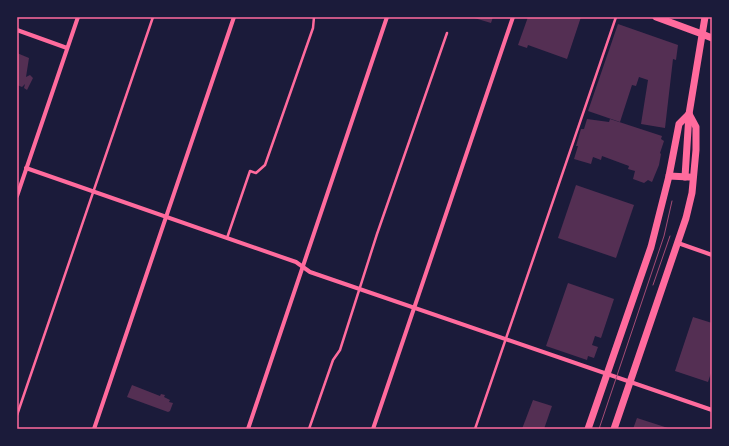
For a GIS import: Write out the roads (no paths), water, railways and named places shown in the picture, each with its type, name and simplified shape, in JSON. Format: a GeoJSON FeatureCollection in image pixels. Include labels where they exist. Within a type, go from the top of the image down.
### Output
{"type":"FeatureCollection","features":[{"type":"Feature","properties":{"kind":"main road"},"geometry":{"type":"LineString","coordinates":[[656,17],[712,38]]}},
{"type":"Feature","properties":{"kind":"main road"},"geometry":{"type":"LineString","coordinates":[[685,177],[689,114],[705,17]]}},
{"type":"Feature","properties":{"kind":"main road"},"geometry":{"type":"LineString","coordinates":[[588,429],[651,247],[669,176],[679,124],[689,114]]}},
{"type":"Feature","properties":{"kind":"main road"},"geometry":{"type":"LineString","coordinates":[[614,429],[686,218],[694,178],[696,127],[689,114]]}},
{"type":"Feature","properties":{"kind":"main road"},"geometry":{"type":"LineString","coordinates":[[669,176],[694,178]]}},
{"type":"Feature","properties":{"kind":"street"},"geometry":{"type":"LineString","coordinates":[[17,196],[78,17]]}},
{"type":"Feature","properties":{"kind":"street"},"geometry":{"type":"LineString","coordinates":[[94,429],[234,17]]}},
{"type":"Feature","properties":{"kind":"street"},"geometry":{"type":"LineString","coordinates":[[248,429],[387,17]]}},
{"type":"Feature","properties":{"kind":"street"},"geometry":{"type":"LineString","coordinates":[[373,429],[512,17]]}},
{"type":"Feature","properties":{"kind":"street"},"geometry":{"type":"LineString","coordinates":[[17,30],[67,48]]}},
{"type":"Feature","properties":{"kind":"street"},"geometry":{"type":"LineString","coordinates":[[26,168],[296,262],[310,272],[712,410]]}},
{"type":"Feature","properties":{"kind":"street"},"geometry":{"type":"LineString","coordinates":[[678,243],[712,255]]}},
{"type":"Feature","properties":{"kind":"lane"},"geometry":{"type":"LineString","coordinates":[[17,415],[153,17]]}},
{"type":"Feature","properties":{"kind":"lane"},"geometry":{"type":"LineString","coordinates":[[227,238],[250,171],[256,173],[265,165],[313,28],[314,17]]}},
{"type":"Feature","properties":{"kind":"lane"},"geometry":{"type":"LineString","coordinates":[[475,429],[616,17]]}},
{"type":"Feature","properties":{"kind":"lane"},"geometry":{"type":"LineString","coordinates":[[309,429],[333,360],[340,350],[447,33]]}},
{"type":"Feature","properties":{"kind":"tram line"},"geometry":{"type":"LineString","coordinates":[[599,429],[664,236],[672,201]]}},
{"type":"Feature","properties":{"kind":"tram line"},"geometry":{"type":"LineString","coordinates":[[653,285],[670,236]]}}]}
